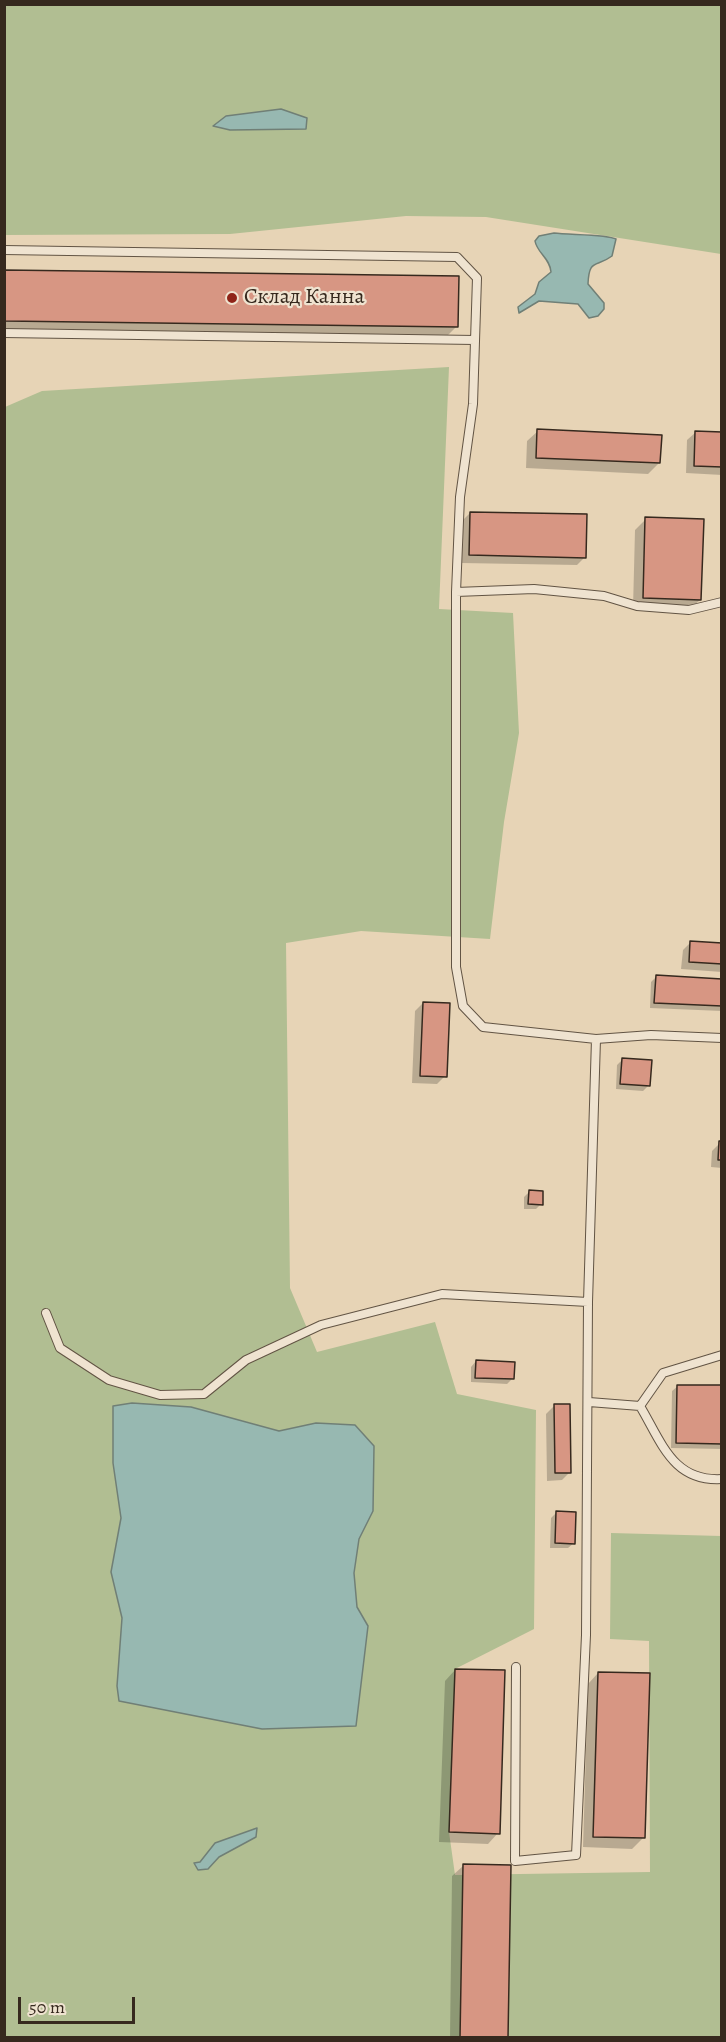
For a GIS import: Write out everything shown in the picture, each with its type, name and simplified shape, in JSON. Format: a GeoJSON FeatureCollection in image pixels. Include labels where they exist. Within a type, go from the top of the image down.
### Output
{"type":"FeatureCollection","features":[{"type":"Feature","properties":{"kind":"lane"},"geometry":{"type":"LineString","coordinates":[[4,250],[457,257],[477,278],[473,404],[460,497],[456,592],[456,967],[463,1006],[483,1027],[596,1039],[651,1035],[722,1038]]}},
{"type":"Feature","properties":{"kind":"lane"},"geometry":{"type":"LineString","coordinates":[[4,333],[475,340]]}},
{"type":"Feature","properties":{"kind":"lane"},"geometry":{"type":"LineString","coordinates":[[456,592],[534,589],[604,596],[637,606],[689,610],[722,602]]}},
{"type":"Feature","properties":{"kind":"lane"},"geometry":{"type":"LineString","coordinates":[[516,1667],[515,1861],[576,1855],[586,1635],[588,1302],[596,1039]]}},
{"type":"Feature","properties":{"kind":"lane"},"geometry":{"type":"LineString","coordinates":[[46,1312],[60,1348],[109,1380],[160,1395],[204,1394],[246,1360],[321,1325],[442,1294],[588,1302]]}},
{"type":"Feature","properties":{"kind":"lane"},"geometry":{"type":"LineString","coordinates":[[640,1406],[663,1373],[722,1355]]}},
{"type":"Feature","properties":{"kind":"lane"},"geometry":{"type":"LineString","coordinates":[[589,1402],[640,1406]]}},
{"type":"Feature","properties":{"kind":"lane"},"geometry":{"type":"LineString","coordinates":[[640,1406],[676,1466],[704,1480],[722,1479]]}},
{"type":"Feature","properties":{"kind":"green space"},"geometry":{"type":"Polygon","coordinates":[[[4,5],[721,5],[721,254],[486,217],[406,216],[230,234],[5,235],[4,5]]]}},
{"type":"Feature","properties":{"kind":"green space"},"geometry":{"type":"Polygon","coordinates":[[[449,367],[439,609],[513,613],[519,733],[504,822],[490,939],[361,931],[286,943],[290,1288],[317,1352],[435,1322],[457,1394],[536,1410],[534,1629],[455,1669],[449,1832],[455,1875],[650,1872],[649,1641],[610,1639],[611,1533],[721,1536],[721,2037],[5,2038],[5,407],[42,391],[449,367]],[[236,1419],[121,1518],[111,1572],[122,1618],[117,1686],[262,1729],[303,1726],[368,1626],[357,1607],[354,1573],[359,1539],[373,1511],[374,1446],[355,1425],[316,1423],[279,1431],[236,1419]]]}},
{"type":"Feature","properties":{"kind":"water"},"geometry":{"type":"Polygon","coordinates":[[[281,109],[307,118],[306,129],[230,130],[213,126],[226,116],[281,109]]]}},
{"type":"Feature","properties":{"kind":"water"},"geometry":{"type":"Polygon","coordinates":[[[554,233],[604,236],[616,239],[612,256],[594,265],[590,270],[588,284],[604,303],[604,309],[598,316],[589,318],[578,304],[539,301],[519,313],[518,307],[535,294],[539,282],[551,272],[535,241],[539,236],[554,233]]]}},
{"type":"Feature","properties":{"kind":"water"},"geometry":{"type":"Polygon","coordinates":[[[132,1403],[191,1407],[279,1431],[316,1423],[355,1425],[374,1446],[373,1511],[359,1539],[354,1573],[357,1607],[368,1626],[356,1726],[262,1729],[119,1701],[117,1686],[122,1618],[111,1572],[121,1518],[113,1463],[113,1406],[132,1403]]]}},
{"type":"Feature","properties":{"kind":"water"},"geometry":{"type":"Polygon","coordinates":[[[257,1828],[256,1837],[219,1857],[208,1869],[198,1870],[194,1863],[200,1862],[215,1843],[257,1828]]]}},
{"type":"Feature","properties":{"kind":"building","name":"Склад Канна"},"geometry":{"type":"Polygon","coordinates":[[[5,270],[459,276],[458,327],[5,321],[5,270]]]}},
{"type":"Feature","properties":{"kind":"building"},"geometry":{"type":"Polygon","coordinates":[[[537,429],[662,435],[660,463],[536,458],[537,429]]]}},
{"type":"Feature","properties":{"kind":"building"},"geometry":{"type":"Polygon","coordinates":[[[695,431],[722,432],[722,467],[694,466],[695,431]]]}},
{"type":"Feature","properties":{"kind":"building"},"geometry":{"type":"Polygon","coordinates":[[[470,512],[587,514],[586,558],[469,555],[470,512]]]}},
{"type":"Feature","properties":{"kind":"building"},"geometry":{"type":"Polygon","coordinates":[[[645,517],[704,519],[701,600],[643,598],[645,517]]]}},
{"type":"Feature","properties":{"kind":"building"},"geometry":{"type":"Polygon","coordinates":[[[690,941],[722,943],[722,964],[689,962],[690,941]]]}},
{"type":"Feature","properties":{"kind":"building"},"geometry":{"type":"Polygon","coordinates":[[[656,975],[722,979],[722,1006],[654,1003],[656,975]]]}},
{"type":"Feature","properties":{"kind":"building"},"geometry":{"type":"Polygon","coordinates":[[[423,1002],[450,1003],[447,1077],[420,1076],[423,1002]]]}},
{"type":"Feature","properties":{"kind":"building"},"geometry":{"type":"Polygon","coordinates":[[[622,1058],[652,1060],[650,1086],[620,1084],[622,1058]]]}},
{"type":"Feature","properties":{"kind":"building"},"geometry":{"type":"Polygon","coordinates":[[[719,1141],[722,1141],[722,1160],[718,1160],[719,1141]]]}},
{"type":"Feature","properties":{"kind":"building"},"geometry":{"type":"Polygon","coordinates":[[[529,1190],[543,1191],[543,1205],[528,1204],[529,1190]]]}},
{"type":"Feature","properties":{"kind":"building"},"geometry":{"type":"Polygon","coordinates":[[[476,1360],[515,1362],[514,1379],[475,1378],[476,1360]]]}},
{"type":"Feature","properties":{"kind":"building"},"geometry":{"type":"Polygon","coordinates":[[[677,1385],[722,1385],[722,1444],[676,1443],[677,1385]]]}},
{"type":"Feature","properties":{"kind":"building"},"geometry":{"type":"Polygon","coordinates":[[[554,1404],[570,1404],[571,1473],[555,1473],[554,1404]]]}},
{"type":"Feature","properties":{"kind":"building"},"geometry":{"type":"Polygon","coordinates":[[[556,1511],[576,1512],[575,1544],[555,1543],[556,1511]]]}},
{"type":"Feature","properties":{"kind":"building"},"geometry":{"type":"Polygon","coordinates":[[[455,1669],[505,1670],[500,1834],[449,1832],[455,1669]]]}},
{"type":"Feature","properties":{"kind":"building"},"geometry":{"type":"Polygon","coordinates":[[[598,1672],[650,1673],[645,1838],[593,1837],[598,1672]]]}},
{"type":"Feature","properties":{"kind":"building"},"geometry":{"type":"Polygon","coordinates":[[[463,1864],[511,1865],[508,2038],[460,2038],[463,1864]]]}},
{"type":"Feature","properties":{"kind":"place","name":"Склад Канна"},"geometry":{"type":"Point","coordinates":[232,298]}}]}
